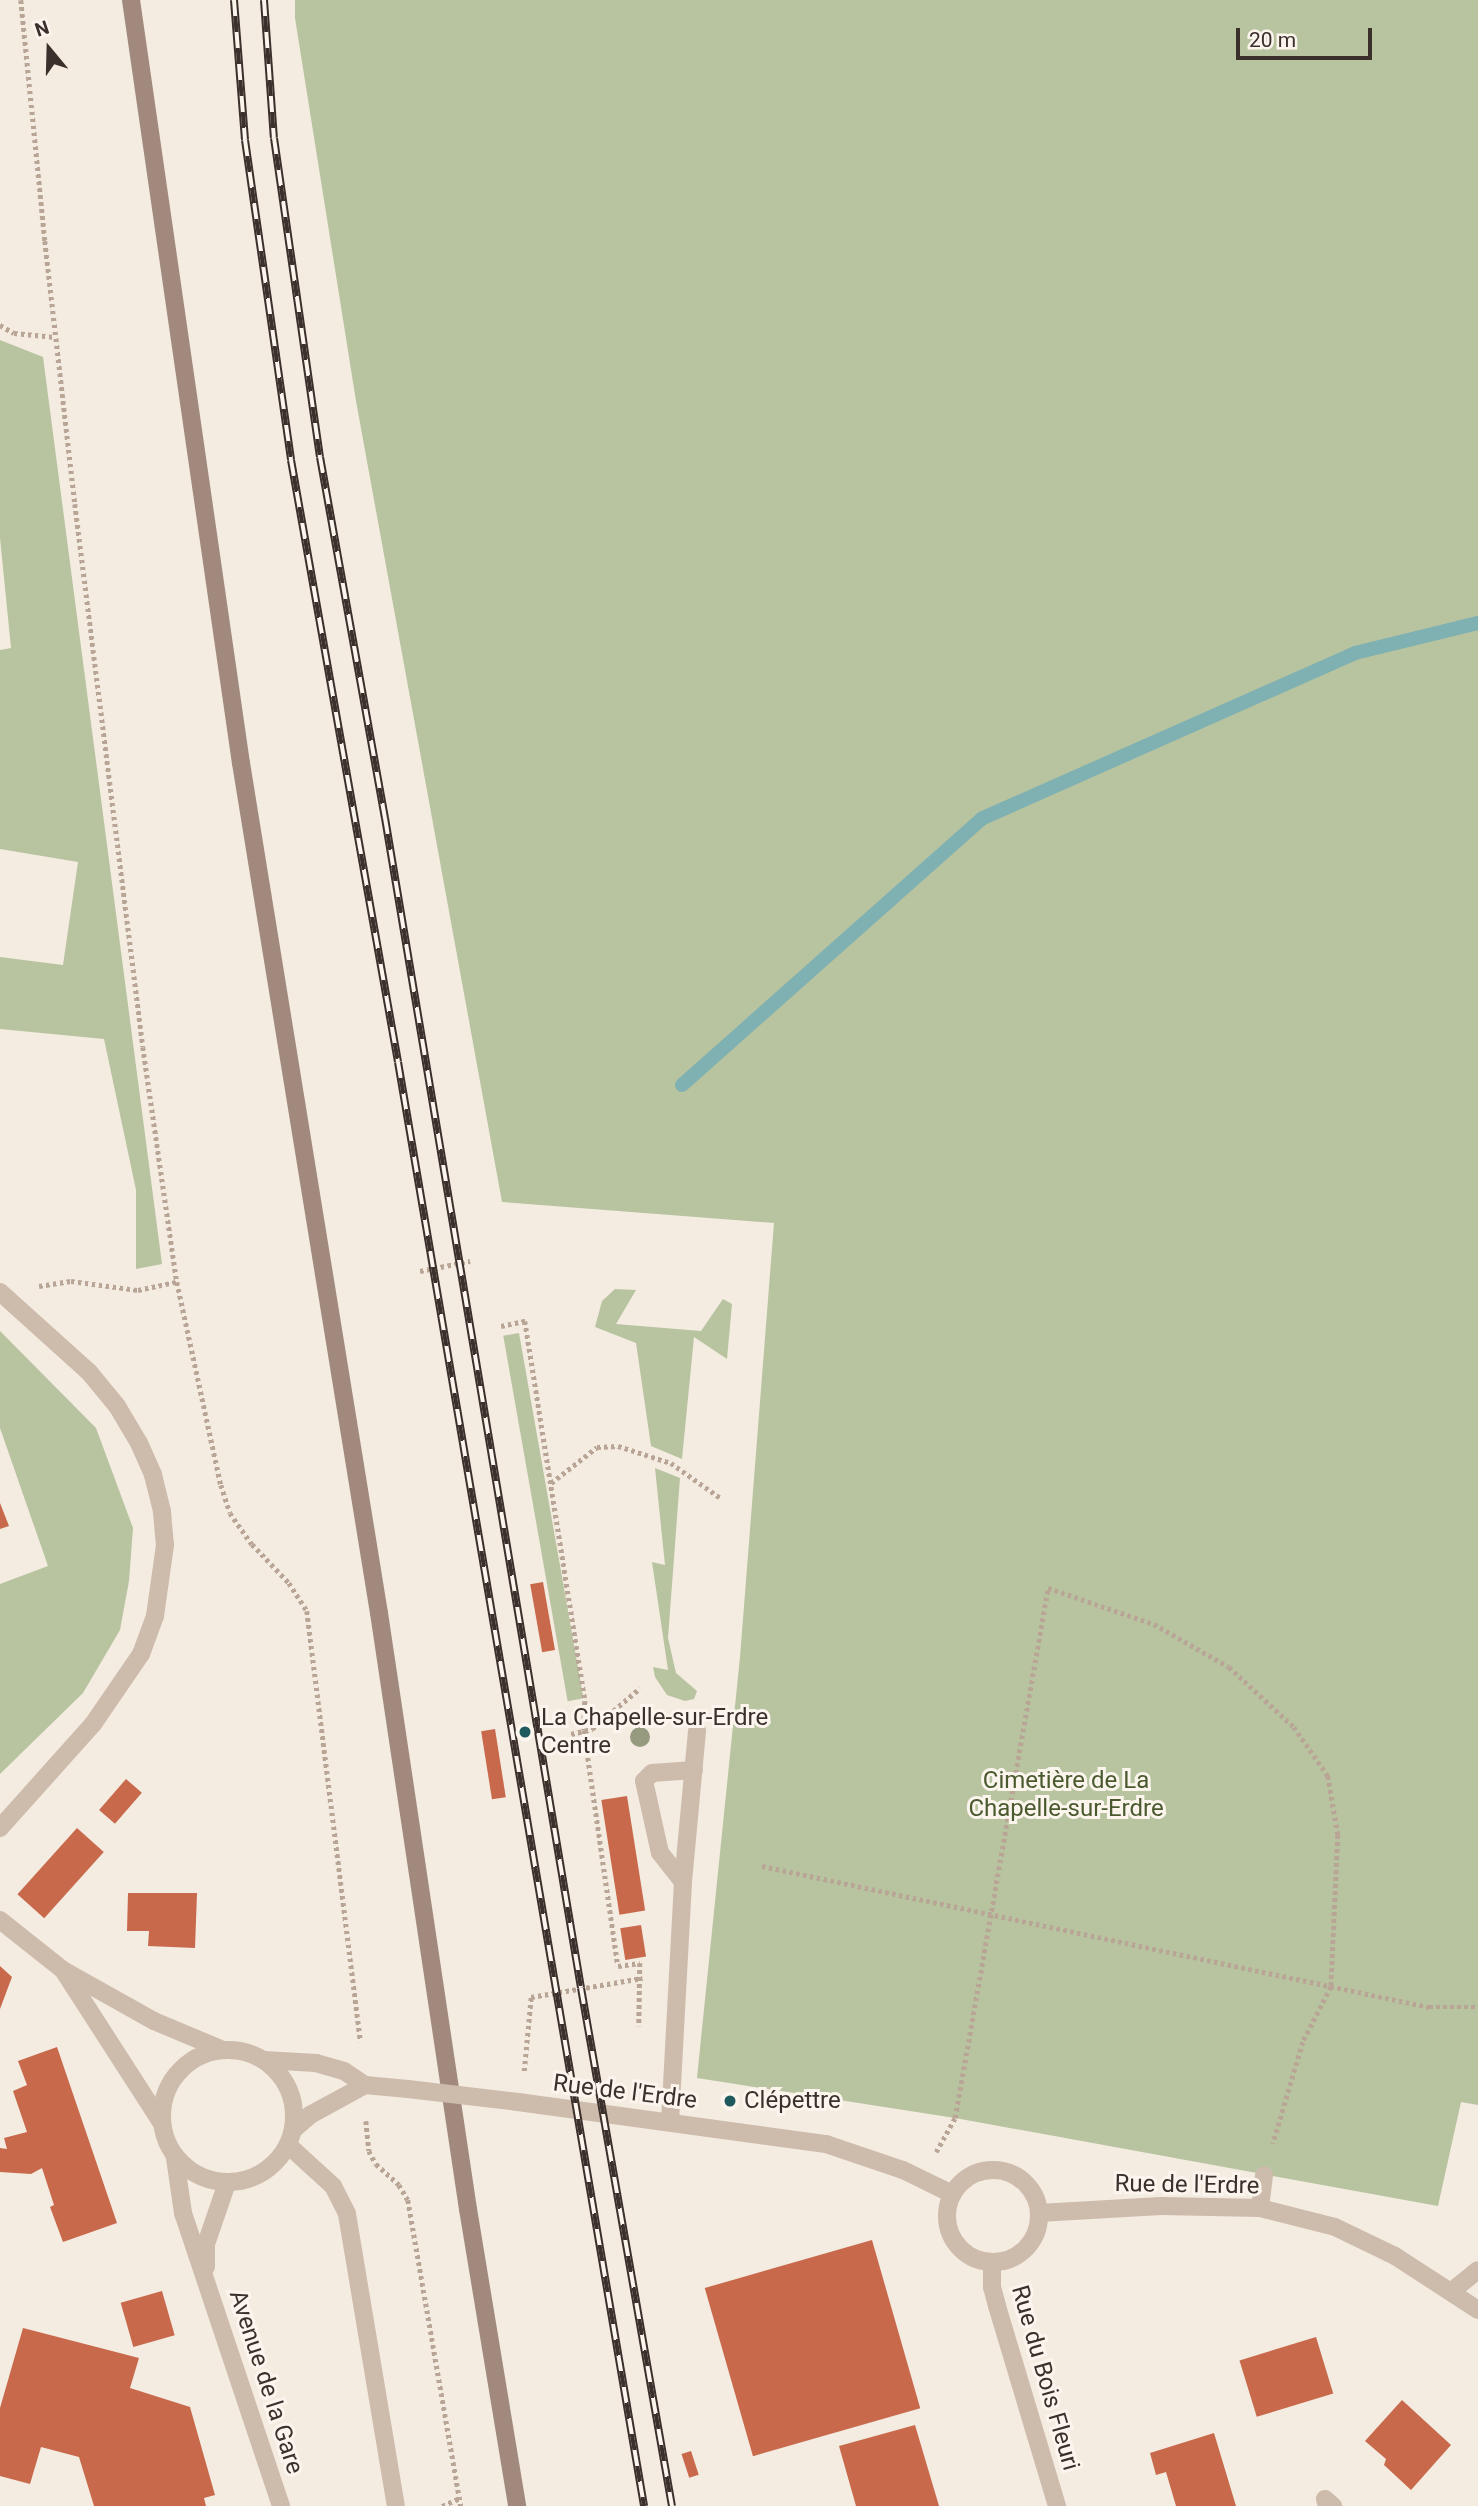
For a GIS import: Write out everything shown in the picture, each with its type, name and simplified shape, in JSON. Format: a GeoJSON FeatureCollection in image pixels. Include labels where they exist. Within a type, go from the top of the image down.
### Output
{"type":"FeatureCollection","features":[{"type":"Feature","properties":{"kind":"main road"},"geometry":{"type":"LineString","coordinates":[[131,0],[242,763],[376,1599],[468,2209],[517,2506]]}},
{"type":"Feature","properties":{"kind":"street"},"geometry":{"type":"LineString","coordinates":[[0,1828],[93,1724],[141,1654],[155,1616],[163,1579],[164,1545],[162,1512],[153,1475],[139,1443],[117,1406],[89,1372],[2,1294]]}},
{"type":"Feature","properties":{"kind":"street"},"geometry":{"type":"LineString","coordinates":[[670,2122],[683,1882],[697,1731]]}},
{"type":"Feature","properties":{"kind":"street"},"geometry":{"type":"LineString","coordinates":[[683,1882],[660,1853],[644,1781],[652,1773],[694,1770]]}},
{"type":"Feature","properties":{"kind":"street"},"geometry":{"type":"LineString","coordinates":[[0,1920],[64,1970],[154,2021],[223,2050]]}},
{"type":"Feature","properties":{"kind":"street"},"geometry":{"type":"LineString","coordinates":[[64,1970],[161,2122]]}},
{"type":"Feature","properties":{"kind":"street"},"geometry":{"type":"LineString","coordinates":[[365,2085],[310,2115],[291,2137],[277,2161],[263,2173],[246,2180],[227,2183],[207,2180],[190,2172],[175,2158],[165,2141],[161,2122],[162,2100],[171,2081],[185,2065],[203,2054],[223,2050],[245,2052],[264,2060],[276,2071],[289,2091],[295,2114],[291,2137],[332,2186],[348,2214],[396,2506]]}},
{"type":"Feature","properties":{"kind":"street","name":"Rue de l'Erdre"},"geometry":{"type":"LineString","coordinates":[[264,2060],[316,2063],[344,2071],[365,2085],[826,2144],[903,2170],[952,2194]]}},
{"type":"Feature","properties":{"kind":"street","name":"Avenue de la Gare"},"geometry":{"type":"LineString","coordinates":[[175,2158],[183,2213],[206,2273],[215,2312],[281,2506]]}},
{"type":"Feature","properties":{"kind":"street"},"geometry":{"type":"LineString","coordinates":[[1003,2171],[1017,2176],[1028,2186],[1039,2213],[1031,2242],[1021,2253],[1007,2260],[992,2262],[977,2260],[963,2252],[953,2239],[947,2224],[952,2194],[961,2182],[974,2174],[1003,2171]]}},
{"type":"Feature","properties":{"kind":"street"},"geometry":{"type":"LineString","coordinates":[[1260,2208],[1264,2175]]}},
{"type":"Feature","properties":{"kind":"street","name":"Avenue de la Gare"},"geometry":{"type":"LineString","coordinates":[[206,2273],[206,2244],[227,2183]]}},
{"type":"Feature","properties":{"kind":"street","name":"Rue de l'Erdre"},"geometry":{"type":"LineString","coordinates":[[1039,2213],[1161,2206],[1260,2208],[1335,2227],[1395,2256],[1478,2310]]}},
{"type":"Feature","properties":{"kind":"street","name":"Rue du Bois Fleuri"},"geometry":{"type":"LineString","coordinates":[[992,2262],[992,2287],[1056,2506]]}},
{"type":"Feature","properties":{"kind":"street"},"geometry":{"type":"LineString","coordinates":[[1452,2291],[1478,2270]]}},
{"type":"Feature","properties":{"kind":"street"},"geometry":{"type":"LineString","coordinates":[[1327,2506],[1325,2499],[1333,2506]]}},
{"type":"Feature","properties":{"kind":"path"},"geometry":{"type":"LineString","coordinates":[[22,0],[55,337],[125,904],[177,1282],[220,1485],[230,1513],[252,1544],[289,1583],[307,1611],[365,2085],[369,2151],[376,2164],[399,2185],[408,2200],[461,2506]]}},
{"type":"Feature","properties":{"kind":"path"},"geometry":{"type":"LineString","coordinates":[[0,325],[14,332],[55,337]]}},
{"type":"Feature","properties":{"kind":"path"},"geometry":{"type":"LineString","coordinates":[[420,1270],[470,1261]]}},
{"type":"Feature","properties":{"kind":"path"},"geometry":{"type":"LineString","coordinates":[[2,1294],[71,1281],[138,1290],[177,1282]]}},
{"type":"Feature","properties":{"kind":"path"},"geometry":{"type":"LineString","coordinates":[[501,1326],[525,1321],[585,1701],[584,1730],[618,1966],[640,1963],[641,1978]]}},
{"type":"Feature","properties":{"kind":"path"},"geometry":{"type":"LineString","coordinates":[[551,1483],[597,1447],[618,1446],[671,1463],[722,1499]]}},
{"type":"Feature","properties":{"kind":"path"},"geometry":{"type":"LineString","coordinates":[[955,2118],[1048,1588],[1154,1624],[1229,1667],[1294,1727],[1328,1776],[1338,1835],[1331,1987],[1303,2042],[1264,2175]]}},
{"type":"Feature","properties":{"kind":"path"},"geometry":{"type":"LineString","coordinates":[[571,1734],[592,1729],[640,1688]]}},
{"type":"Feature","properties":{"kind":"path"},"geometry":{"type":"LineString","coordinates":[[762,1866],[1429,2007],[1478,2007]]}},
{"type":"Feature","properties":{"kind":"path"},"geometry":{"type":"LineString","coordinates":[[521,2103],[527,2015],[531,1997],[678,1972]]}},
{"type":"Feature","properties":{"kind":"path"},"geometry":{"type":"LineString","coordinates":[[442,2506],[460,2498]]}},
{"type":"Feature","properties":{"kind":"green space","name":"Cimetière de La Chapelle-sur-Erdre"},"geometry":{"type":"Polygon","coordinates":[[[295,0],[1478,0],[1478,2105],[1461,2102],[1438,2206],[955,2118],[697,2078],[740,1657],[774,1223],[502,1202],[356,401],[295,18],[295,0]]]}},
{"type":"Feature","properties":{"kind":"green space"},"geometry":{"type":"Polygon","coordinates":[[[0,340],[43,357],[162,1264],[136,1269],[136,1190],[104,1039],[0,1029],[0,957],[63,965],[78,862],[0,849],[0,650],[11,648],[0,538],[0,340]]]}},
{"type":"Feature","properties":{"kind":"green space"},"geometry":{"type":"Polygon","coordinates":[[[615,1289],[636,1290],[616,1324],[701,1331],[723,1299],[732,1304],[727,1359],[694,1337],[682,1459],[651,1446],[636,1343],[595,1327],[602,1301],[615,1289]]]}},
{"type":"Feature","properties":{"kind":"green space"},"geometry":{"type":"Polygon","coordinates":[[[0,1331],[96,1428],[133,1528],[129,1581],[120,1630],[83,1693],[0,1774],[0,1584],[48,1566],[0,1428],[0,1331]]]}},
{"type":"Feature","properties":{"kind":"green space"},"geometry":{"type":"Polygon","coordinates":[[[519,1333],[583,1698],[568,1701],[503,1336],[519,1333]]]}},
{"type":"Feature","properties":{"kind":"green space"},"geometry":{"type":"Polygon","coordinates":[[[655,1468],[680,1478],[668,1638],[676,1673],[697,1691],[694,1699],[685,1701],[667,1695],[655,1677],[653,1667],[668,1670],[652,1562],[665,1565],[655,1468]]]}},
{"type":"Feature","properties":{"kind":"building"},"geometry":{"type":"Polygon","coordinates":[[[0,1503],[9,1526],[0,1529],[0,1503]]]}},
{"type":"Feature","properties":{"kind":"building"},"geometry":{"type":"Polygon","coordinates":[[[543,1582],[555,1650],[542,1652],[530,1584],[543,1582]]]}},
{"type":"Feature","properties":{"kind":"building"},"geometry":{"type":"Polygon","coordinates":[[[495,1729],[506,1797],[492,1799],[481,1731],[495,1729]]]}},
{"type":"Feature","properties":{"kind":"building"},"geometry":{"type":"Polygon","coordinates":[[[126,1779],[142,1793],[115,1824],[99,1810],[126,1779]]]}},
{"type":"Feature","properties":{"kind":"building"},"geometry":{"type":"Polygon","coordinates":[[[627,1796],[645,1911],[619,1915],[601,1800],[627,1796]]]}},
{"type":"Feature","properties":{"kind":"building"},"geometry":{"type":"Polygon","coordinates":[[[77,1828],[104,1852],[44,1918],[17,1894],[77,1828]]]}},
{"type":"Feature","properties":{"kind":"building"},"geometry":{"type":"Polygon","coordinates":[[[128,1893],[197,1893],[195,1948],[148,1946],[149,1931],[127,1931],[128,1893]]]}},
{"type":"Feature","properties":{"kind":"building"},"geometry":{"type":"Polygon","coordinates":[[[641,1925],[646,1957],[625,1960],[620,1928],[641,1925]]]}},
{"type":"Feature","properties":{"kind":"building"},"geometry":{"type":"Polygon","coordinates":[[[0,1966],[12,1977],[0,2009],[0,1966]]]}},
{"type":"Feature","properties":{"kind":"building"},"geometry":{"type":"Polygon","coordinates":[[[57,2047],[117,2223],[63,2242],[50,2207],[54,2205],[42,2168],[31,2174],[0,2172],[0,2148],[7,2149],[4,2138],[27,2132],[13,2091],[27,2085],[18,2061],[57,2047]]]}},
{"type":"Feature","properties":{"kind":"building"},"geometry":{"type":"Polygon","coordinates":[[[872,2240],[920,2408],[753,2456],[705,2288],[872,2240]]]}},
{"type":"Feature","properties":{"kind":"building"},"geometry":{"type":"Polygon","coordinates":[[[162,2291],[175,2335],[133,2347],[121,2303],[162,2291]]]}},
{"type":"Feature","properties":{"kind":"building"},"geometry":{"type":"Polygon","coordinates":[[[23,2328],[139,2358],[130,2388],[190,2407],[215,2495],[204,2498],[206,2506],[94,2506],[79,2457],[41,2447],[30,2484],[0,2476],[0,2408],[23,2328]]]}},
{"type":"Feature","properties":{"kind":"building"},"geometry":{"type":"Polygon","coordinates":[[[1316,2337],[1333,2393],[1257,2417],[1239,2360],[1316,2337]]]}},
{"type":"Feature","properties":{"kind":"building"},"geometry":{"type":"Polygon","coordinates":[[[1402,2400],[1451,2445],[1411,2490],[1384,2465],[1386,2459],[1365,2441],[1402,2400]]]}},
{"type":"Feature","properties":{"kind":"building"},"geometry":{"type":"Polygon","coordinates":[[[915,2425],[939,2506],[856,2506],[839,2446],[915,2425]]]}},
{"type":"Feature","properties":{"kind":"building"},"geometry":{"type":"Polygon","coordinates":[[[1214,2433],[1236,2506],[1176,2506],[1166,2472],[1156,2475],[1150,2453],[1214,2433]]]}},
{"type":"Feature","properties":{"kind":"building"},"geometry":{"type":"Polygon","coordinates":[[[691,2451],[699,2475],[689,2478],[681,2454],[691,2451]]]}},
{"type":"Feature","properties":{"kind":"waterway"},"geometry":{"type":"LineString","coordinates":[[682,1085],[983,818],[1355,653],[1478,623]]}},
{"type":"Feature","properties":{"kind":"railway"},"geometry":{"type":"LineString","coordinates":[[234,0],[245,140],[291,460],[398,1062],[644,2506]]}},
{"type":"Feature","properties":{"kind":"railway"},"geometry":{"type":"LineString","coordinates":[[264,0],[274,138],[320,457],[385,818],[581,1988],[672,2506]]}},
{"type":"Feature","properties":{"kind":"place","name":"La Chapelle-sur-Erdre Centre"},"geometry":{"type":"Point","coordinates":[525,1732]}},
{"type":"Feature","properties":{"kind":"place","name":"Clépettre"},"geometry":{"type":"Point","coordinates":[730,2101]}}]}
